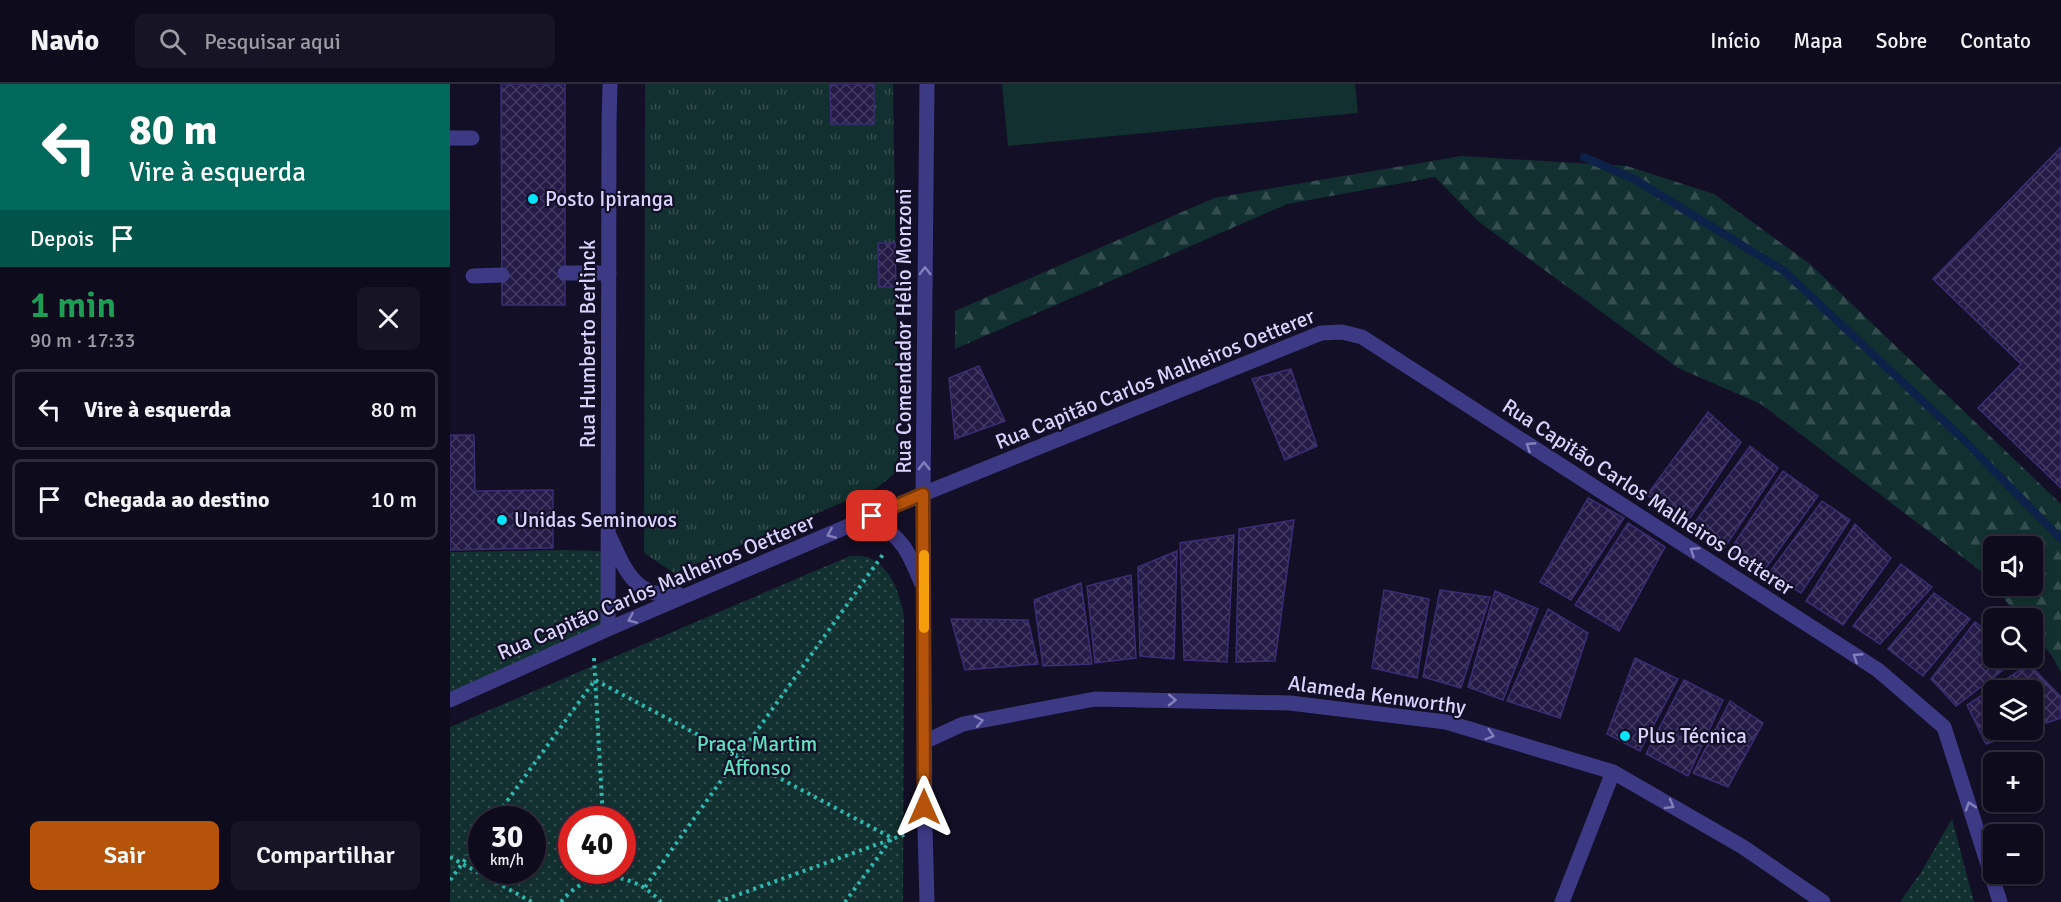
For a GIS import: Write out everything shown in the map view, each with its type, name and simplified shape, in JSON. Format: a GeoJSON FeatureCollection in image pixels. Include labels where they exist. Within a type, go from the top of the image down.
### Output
{"type":"FeatureCollection","features":[{"type":"Feature","properties":{"kind":"street","name":"Rua Humberto Berlinck"},"geometry":{"type":"LineString","coordinates":[[608,629],[610,84]]}},
{"type":"Feature","properties":{"kind":"street","name":"Rua Comendador Hélio Monzoni"},"geometry":{"type":"LineString","coordinates":[[927,84],[923,494],[927,902]]}},
{"type":"Feature","properties":{"kind":"street"},"geometry":{"type":"LineString","coordinates":[[450,138],[472,138]]}},
{"type":"Feature","properties":{"kind":"street"},"geometry":{"type":"LineString","coordinates":[[565,273],[609,273]]}},
{"type":"Feature","properties":{"kind":"street"},"geometry":{"type":"LineString","coordinates":[[473,276],[502,275]]}},
{"type":"Feature","properties":{"kind":"street","name":"Rua Capitão Carlos Malheiros Oetterer"},"geometry":{"type":"LineString","coordinates":[[450,700],[608,629],[923,494],[1321,333],[1342,332],[1362,337],[1878,670],[1944,727],[2000,902]]}},
{"type":"Feature","properties":{"kind":"street"},"geometry":{"type":"LineString","coordinates":[[855,524],[879,527],[896,536],[909,555],[924,588]]}},
{"type":"Feature","properties":{"kind":"street","name":"Rua Humberto Berlinck"},"geometry":{"type":"LineString","coordinates":[[608,531],[624,570],[640,587],[663,596],[696,591]]}},
{"type":"Feature","properties":{"kind":"street","name":"Alameda Kenworthy"},"geometry":{"type":"LineString","coordinates":[[924,742],[963,724],[1095,699],[1290,703],[1446,722],[1613,772],[1743,846],[1823,902]]}},
{"type":"Feature","properties":{"kind":"street"},"geometry":{"type":"LineString","coordinates":[[1562,902],[1613,772]]}},
{"type":"Feature","properties":{"kind":"path"},"geometry":{"type":"LineString","coordinates":[[645,887],[896,536]]}},
{"type":"Feature","properties":{"kind":"path"},"geometry":{"type":"LineString","coordinates":[[593,636],[602,806]]}},
{"type":"Feature","properties":{"kind":"path"},"geometry":{"type":"LineString","coordinates":[[595,680],[892,838]]}},
{"type":"Feature","properties":{"kind":"path"},"geometry":{"type":"LineString","coordinates":[[503,806],[595,680]]}},
{"type":"Feature","properties":{"kind":"path"},"geometry":{"type":"LineString","coordinates":[[718,902],[925,828]]}},
{"type":"Feature","properties":{"kind":"path"},"geometry":{"type":"LineString","coordinates":[[845,902],[892,838]]}},
{"type":"Feature","properties":{"kind":"path"},"geometry":{"type":"LineString","coordinates":[[450,880],[468,855]]}},
{"type":"Feature","properties":{"kind":"path"},"geometry":{"type":"LineString","coordinates":[[450,857],[532,902]]}},
{"type":"Feature","properties":{"kind":"path"},"geometry":{"type":"LineString","coordinates":[[636,883],[645,887],[661,902]]}},
{"type":"Feature","properties":{"kind":"path"},"geometry":{"type":"LineString","coordinates":[[561,902],[568,893],[583,884]]}},
{"type":"Feature","properties":{"kind":"green space"},"geometry":{"type":"Polygon","coordinates":[[[645,84],[893,84],[899,470],[877,488],[674,573],[644,553],[645,84]]]}},
{"type":"Feature","properties":{"kind":"green space"},"geometry":{"type":"Polygon","coordinates":[[[1002,84],[1355,84],[1358,113],[1008,146],[1002,84]]]}},
{"type":"Feature","properties":{"kind":"green space"},"geometry":{"type":"Polygon","coordinates":[[[1461,156],[1627,166],[1714,194],[1810,264],[2061,504],[2061,673],[2043,645],[2043,608],[2012,608],[2002,596],[2043,596],[2043,536],[1983,536],[1983,573],[1761,404],[1678,368],[1479,222],[1435,177],[1287,204],[955,349],[955,311],[1214,198],[1461,156]]]}},
{"type":"Feature","properties":{"kind":"green space"},"geometry":{"type":"Polygon","coordinates":[[[601,551],[601,625],[450,692],[450,552],[601,551]]]}},
{"type":"Feature","properties":{"kind":"green space","name":"Praça Martim Affonso"},"geometry":{"type":"Polygon","coordinates":[[[850,556],[870,558],[890,576],[904,616],[903,902],[450,902],[450,727],[850,556]]]}},
{"type":"Feature","properties":{"kind":"green space"},"geometry":{"type":"Polygon","coordinates":[[[1952,819],[1974,902],[1900,902],[1921,872],[1952,819]]]}},
{"type":"Feature","properties":{"kind":"building","name":"Posto Ipiranga"},"geometry":{"type":"Polygon","coordinates":[[[501,84],[565,84],[565,305],[502,305],[501,84]]]}},
{"type":"Feature","properties":{"kind":"building"},"geometry":{"type":"Polygon","coordinates":[[[830,84],[874,84],[874,124],[831,124],[830,84]]]}},
{"type":"Feature","properties":{"kind":"building"},"geometry":{"type":"Polygon","coordinates":[[[2061,147],[2061,488],[1978,408],[2021,364],[1933,279],[2061,147]]]}},
{"type":"Feature","properties":{"kind":"building"},"geometry":{"type":"Polygon","coordinates":[[[878,243],[895,243],[896,287],[879,287],[878,243]]]}},
{"type":"Feature","properties":{"kind":"building"},"geometry":{"type":"Polygon","coordinates":[[[979,366],[1005,421],[955,439],[949,378],[979,366]]]}},
{"type":"Feature","properties":{"kind":"building"},"geometry":{"type":"Polygon","coordinates":[[[1291,369],[1317,446],[1285,460],[1252,379],[1291,369]]]}},
{"type":"Feature","properties":{"kind":"building"},"geometry":{"type":"Polygon","coordinates":[[[1708,412],[1741,442],[1688,521],[1647,495],[1708,412]]]}},
{"type":"Feature","properties":{"kind":"building","name":"Unidas Seminovos"},"geometry":{"type":"Polygon","coordinates":[[[450,435],[474,435],[475,491],[553,490],[553,548],[450,550],[450,435]]]}},
{"type":"Feature","properties":{"kind":"building"},"geometry":{"type":"Polygon","coordinates":[[[1750,446],[1778,468],[1725,547],[1693,525],[1750,446]]]}},
{"type":"Feature","properties":{"kind":"building"},"geometry":{"type":"Polygon","coordinates":[[[1783,471],[1818,496],[1763,572],[1730,550],[1783,471]]]}},
{"type":"Feature","properties":{"kind":"building"},"geometry":{"type":"Polygon","coordinates":[[[1588,498],[1624,518],[1571,600],[1540,582],[1588,498]]]}},
{"type":"Feature","properties":{"kind":"building"},"geometry":{"type":"Polygon","coordinates":[[[1822,501],[1850,520],[1801,593],[1769,573],[1822,501]]]}},
{"type":"Feature","properties":{"kind":"building"},"geometry":{"type":"Polygon","coordinates":[[[1294,520],[1275,661],[1236,662],[1239,529],[1294,520]]]}},
{"type":"Feature","properties":{"kind":"building"},"geometry":{"type":"Polygon","coordinates":[[[1628,523],[1665,547],[1619,631],[1575,605],[1628,523]]]}},
{"type":"Feature","properties":{"kind":"building"},"geometry":{"type":"Polygon","coordinates":[[[1855,524],[1891,558],[1843,625],[1806,601],[1855,524]]]}},
{"type":"Feature","properties":{"kind":"building"},"geometry":{"type":"Polygon","coordinates":[[[1234,535],[1227,662],[1184,660],[1180,543],[1234,535]]]}},
{"type":"Feature","properties":{"kind":"building"},"geometry":{"type":"Polygon","coordinates":[[[1177,551],[1174,659],[1140,656],[1138,567],[1177,551]]]}},
{"type":"Feature","properties":{"kind":"building"},"geometry":{"type":"Polygon","coordinates":[[[1901,564],[1932,587],[1880,644],[1853,626],[1901,564]]]}},
{"type":"Feature","properties":{"kind":"building"},"geometry":{"type":"Polygon","coordinates":[[[1131,575],[1136,658],[1095,663],[1087,586],[1131,575]]]}},
{"type":"Feature","properties":{"kind":"building"},"geometry":{"type":"Polygon","coordinates":[[[1081,583],[1092,664],[1043,666],[1034,600],[1081,583]]]}},
{"type":"Feature","properties":{"kind":"building"},"geometry":{"type":"Polygon","coordinates":[[[1384,590],[1429,599],[1417,678],[1372,668],[1384,590]]]}},
{"type":"Feature","properties":{"kind":"building"},"geometry":{"type":"Polygon","coordinates":[[[1440,590],[1490,597],[1461,688],[1423,677],[1440,590]]]}},
{"type":"Feature","properties":{"kind":"building"},"geometry":{"type":"Polygon","coordinates":[[[1495,591],[1538,609],[1503,700],[1468,687],[1495,591]]]}},
{"type":"Feature","properties":{"kind":"building"},"geometry":{"type":"Polygon","coordinates":[[[1934,593],[1970,619],[1923,676],[1888,649],[1934,593]]]}},
{"type":"Feature","properties":{"kind":"building"},"geometry":{"type":"Polygon","coordinates":[[[1548,609],[1588,633],[1560,718],[1507,701],[1548,609]]]}},
{"type":"Feature","properties":{"kind":"building"},"geometry":{"type":"Polygon","coordinates":[[[951,619],[1028,620],[1038,664],[965,670],[951,619]]]}},
{"type":"Feature","properties":{"kind":"building"},"geometry":{"type":"Polygon","coordinates":[[[1975,622],[1983,628],[1983,668],[2006,668],[1990,680],[1983,680],[1983,685],[1956,706],[1931,679],[1975,622]]]}},
{"type":"Feature","properties":{"kind":"building"},"geometry":{"type":"Polygon","coordinates":[[[1635,658],[1678,679],[1640,751],[1607,734],[1635,658]]]}},
{"type":"Feature","properties":{"kind":"building"},"geometry":{"type":"Polygon","coordinates":[[[2023,668],[2033,668],[2061,697],[2061,718],[2043,724],[2043,680],[2005,680],[2023,668]]]}},
{"type":"Feature","properties":{"kind":"building"},"geometry":{"type":"Polygon","coordinates":[[[1684,680],[1723,700],[1688,776],[1646,754],[1684,680]]]}},
{"type":"Feature","properties":{"kind":"building"},"geometry":{"type":"Polygon","coordinates":[[[1983,694],[1983,738],[1967,705],[1983,694]]]}},
{"type":"Feature","properties":{"kind":"building"},"geometry":{"type":"Polygon","coordinates":[[[1730,701],[1763,723],[1728,787],[1693,773],[1730,701]]]}},
{"type":"Feature","properties":{"kind":"building"},"geometry":{"type":"Polygon","coordinates":[[[1984,740],[1997,740],[1986,744],[1984,740]]]}},
{"type":"Feature","properties":{"kind":"waterway"},"geometry":{"type":"LineString","coordinates":[[1584,157],[1636,180],[1784,271],[1961,437],[2061,539]]}},
{"type":"Feature","properties":{"kind":"slow traffic"},"geometry":{"type":"LineString","coordinates":[[924,555],[924,628]]}},
{"type":"Feature","properties":{"kind":"place","name":"Posto Ipiranga"},"geometry":{"type":"Point","coordinates":[533,199]}},
{"type":"Feature","properties":{"kind":"place","name":"Unidas Seminovos"},"geometry":{"type":"Point","coordinates":[502,520]}},
{"type":"Feature","properties":{"kind":"place","name":"Plus Técnica"},"geometry":{"type":"Point","coordinates":[1625,736]}},
{"type":"Feature","properties":{"kind":"route"},"geometry":{"type":"LineString","coordinates":[[872,516],[923,494],[924,807]]}}]}
